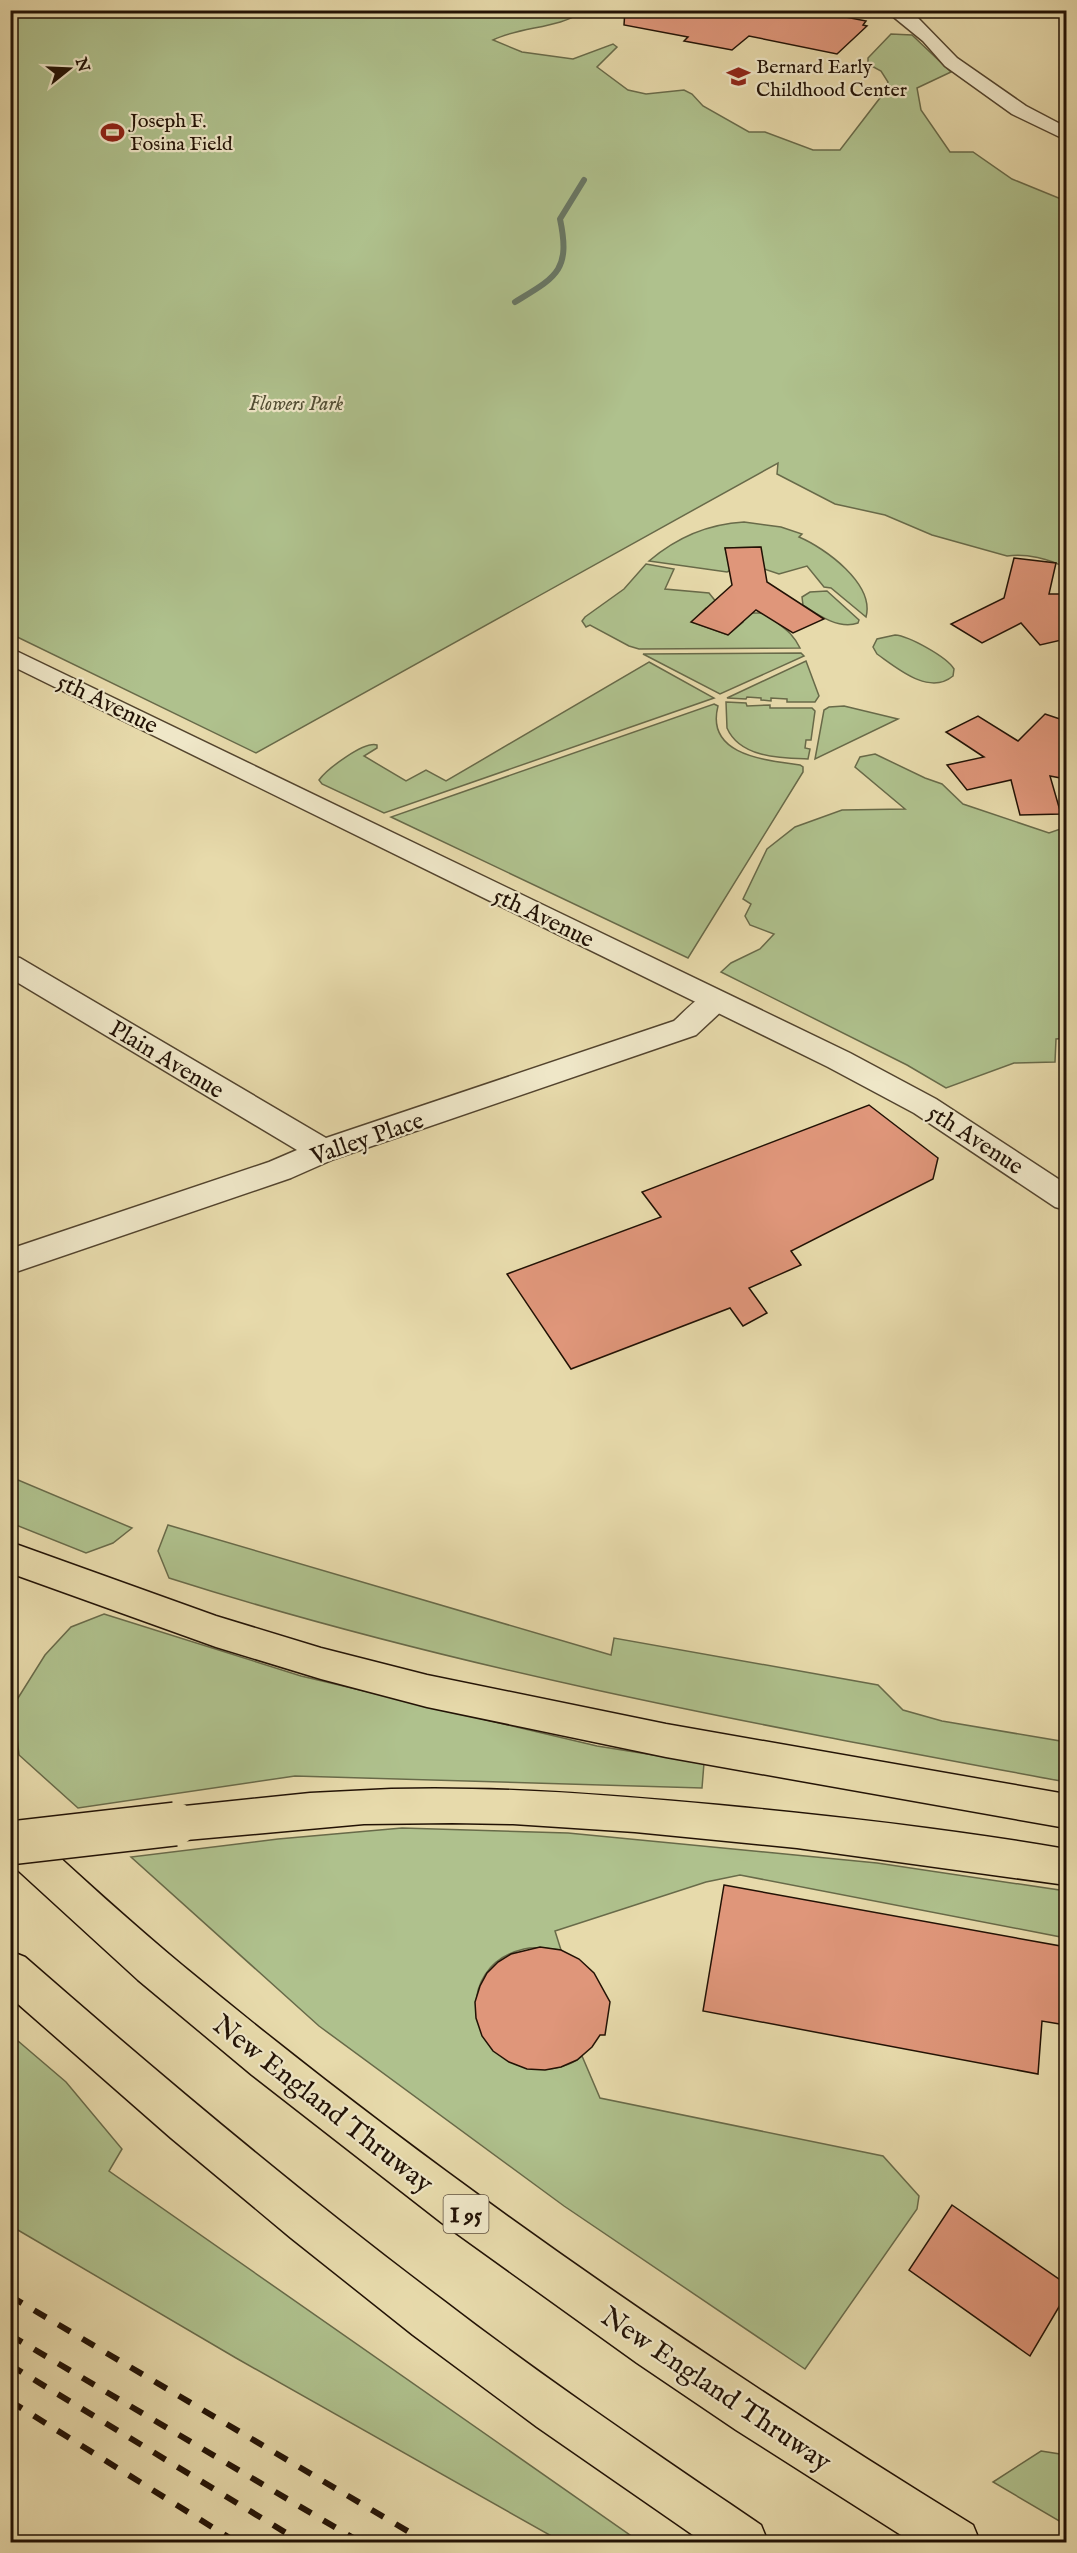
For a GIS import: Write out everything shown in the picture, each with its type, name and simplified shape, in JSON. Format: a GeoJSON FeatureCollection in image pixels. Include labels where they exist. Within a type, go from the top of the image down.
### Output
{"type":"FeatureCollection","features":[{"type":"Feature","properties":{"kind":"highway"},"geometry":{"type":"LineString","coordinates":[[10,1557],[87,1587],[198,1625],[424,1690],[663,1739],[1066,1811]]}},
{"type":"Feature","properties":{"kind":"highway"},"geometry":{"type":"LineString","coordinates":[[10,1844],[323,1809],[485,1806],[629,1814],[786,1828],[961,1850],[1066,1867]]}},
{"type":"Feature","properties":{"kind":"highway","name":"New England Thruway"},"geometry":{"type":"LineString","coordinates":[[10,1837],[173,1982],[291,2079],[421,2181],[556,2280],[697,2376],[868,2489],[956,2542]]}},
{"type":"Feature","properties":{"kind":"highway"},"geometry":{"type":"LineString","coordinates":[[10,1970],[209,2143],[355,2261],[491,2366],[744,2542]]}},
{"type":"Feature","properties":{"kind":"street"},"geometry":{"type":"LineString","coordinates":[[893,10],[912,22],[929,37],[951,62],[1019,110],[1066,134]]}},
{"type":"Feature","properties":{"kind":"street","name":"5th Avenue"},"geometry":{"type":"LineString","coordinates":[[10,655],[884,1083],[925,1106],[1066,1199]]}},
{"type":"Feature","properties":{"kind":"street","name":"Plain Avenue"},"geometry":{"type":"LineString","coordinates":[[10,965],[323,1152]]}},
{"type":"Feature","properties":{"kind":"street","name":"Valley Place"},"geometry":{"type":"LineString","coordinates":[[10,1262],[685,1028],[715,1001]]}},
{"type":"Feature","properties":{"kind":"green space","name":"Flowers Park"},"geometry":{"type":"Polygon","coordinates":[[[11,11],[584,11],[563,21],[515,32],[493,40],[522,52],[573,59],[613,44],[617,47],[597,67],[628,90],[646,94],[684,90],[692,94],[703,106],[749,132],[765,132],[813,150],[840,150],[883,94],[888,82],[881,71],[868,64],[868,58],[891,34],[912,35],[951,72],[917,88],[921,110],[950,152],[973,152],[1012,179],[1066,201],[1066,568],[1038,558],[1022,555],[1007,556],[932,535],[885,515],[835,504],[777,474],[778,463],[256,753],[11,634],[11,11]]]}},
{"type":"Feature","properties":{"kind":"green space"},"geometry":{"type":"Polygon","coordinates":[[[744,522],[781,527],[802,534],[799,537],[834,558],[856,580],[863,592],[867,605],[866,617],[831,588],[824,587],[807,566],[779,574],[764,569],[760,547],[725,548],[731,570],[727,572],[649,561],[670,545],[705,529],[744,522]]]}},
{"type":"Feature","properties":{"kind":"green space"},"geometry":{"type":"Polygon","coordinates":[[[646,564],[674,569],[665,589],[709,593],[717,603],[710,609],[706,608],[692,622],[728,635],[743,622],[746,613],[766,613],[789,632],[800,648],[639,649],[590,625],[586,627],[582,621],[585,617],[624,589],[646,564]]]}},
{"type":"Feature","properties":{"kind":"green space"},"geometry":{"type":"Polygon","coordinates":[[[827,591],[859,620],[858,623],[844,625],[836,623],[803,605],[802,597],[810,592],[827,591]]]}},
{"type":"Feature","properties":{"kind":"green space"},"geometry":{"type":"Polygon","coordinates":[[[895,635],[918,643],[936,653],[954,669],[953,676],[944,681],[924,682],[877,654],[873,647],[877,639],[895,635]]]}},
{"type":"Feature","properties":{"kind":"green space"},"geometry":{"type":"Polygon","coordinates":[[[801,653],[804,656],[720,694],[643,654],[801,653]]]}},
{"type":"Feature","properties":{"kind":"green space"},"geometry":{"type":"Polygon","coordinates":[[[806,661],[819,696],[815,702],[787,702],[787,699],[771,698],[771,701],[747,697],[746,699],[727,698],[806,661]]]}},
{"type":"Feature","properties":{"kind":"green space"},"geometry":{"type":"Polygon","coordinates":[[[649,662],[714,698],[384,813],[322,784],[319,780],[355,751],[377,745],[377,748],[364,756],[406,781],[426,770],[446,781],[649,662]]]}},
{"type":"Feature","properties":{"kind":"green space"},"geometry":{"type":"Polygon","coordinates":[[[726,702],[746,703],[747,706],[770,705],[770,708],[812,708],[815,711],[811,740],[806,740],[805,748],[810,749],[808,759],[774,757],[751,751],[741,745],[727,728],[726,702]]]}},
{"type":"Feature","properties":{"kind":"green space"},"geometry":{"type":"Polygon","coordinates":[[[714,704],[718,706],[716,723],[721,736],[730,745],[756,757],[800,765],[803,767],[803,772],[688,958],[391,817],[714,704]]]}},
{"type":"Feature","properties":{"kind":"green space"},"geometry":{"type":"Polygon","coordinates":[[[844,706],[898,719],[815,759],[824,710],[829,707],[844,706]]]}},
{"type":"Feature","properties":{"kind":"green space"},"geometry":{"type":"Polygon","coordinates":[[[875,754],[942,784],[963,804],[1049,833],[1066,827],[1066,1038],[1056,1039],[1055,1062],[1014,1063],[946,1088],[907,1065],[721,972],[731,963],[760,949],[774,934],[750,925],[745,916],[751,904],[743,899],[767,849],[795,827],[842,810],[905,809],[855,767],[860,757],[875,754]]]}},
{"type":"Feature","properties":{"kind":"green space"},"geometry":{"type":"Polygon","coordinates":[[[10,1477],[132,1528],[113,1543],[86,1553],[11,1523],[10,1477]]]}},
{"type":"Feature","properties":{"kind":"green space"},"geometry":{"type":"Polygon","coordinates":[[[168,1525],[611,1655],[614,1638],[878,1685],[903,1710],[942,1721],[1066,1742],[1066,1782],[840,1740],[614,1694],[502,1669],[279,1611],[169,1578],[158,1551],[168,1525]]]}},
{"type":"Feature","properties":{"kind":"green space"},"geometry":{"type":"Polygon","coordinates":[[[104,1614],[301,1676],[597,1746],[704,1763],[702,1788],[295,1776],[78,1808],[19,1755],[13,1706],[45,1655],[71,1627],[104,1614]]]}},
{"type":"Feature","properties":{"kind":"green space"},"geometry":{"type":"Polygon","coordinates":[[[402,1828],[568,1833],[877,1863],[1066,1891],[1066,1938],[740,1875],[706,1882],[555,1931],[561,1950],[524,1949],[501,1959],[485,1974],[477,1993],[477,2014],[483,2034],[496,2051],[514,2063],[539,2069],[550,2069],[567,2065],[582,2056],[600,2098],[883,2156],[919,2196],[917,2209],[805,2369],[564,2206],[319,2026],[131,1857],[278,1839],[402,1828]]]}},
{"type":"Feature","properties":{"kind":"green space"},"geometry":{"type":"Polygon","coordinates":[[[11,2035],[66,2082],[122,2149],[109,2171],[640,2542],[562,2542],[236,2358],[11,2226],[11,2035]]]}},
{"type":"Feature","properties":{"kind":"green space"},"geometry":{"type":"Polygon","coordinates":[[[1041,2451],[1066,2455],[1066,2525],[993,2482],[1041,2451]]]}},
{"type":"Feature","properties":{"kind":"building"},"geometry":{"type":"Polygon","coordinates":[[[625,10],[796,10],[866,21],[863,25],[867,26],[837,54],[749,36],[732,50],[684,41],[688,37],[624,25],[625,10]]]}},
{"type":"Feature","properties":{"kind":"building"},"geometry":{"type":"Polygon","coordinates":[[[761,547],[767,582],[824,619],[793,633],[756,610],[728,635],[691,622],[732,585],[725,548],[761,547]]]}},
{"type":"Feature","properties":{"kind":"building"},"geometry":{"type":"Polygon","coordinates":[[[1014,558],[1056,563],[1049,594],[1066,594],[1066,639],[1040,645],[1021,623],[982,643],[951,624],[1004,598],[1014,558]]]}},
{"type":"Feature","properties":{"kind":"building"},"geometry":{"type":"Polygon","coordinates":[[[1045,714],[1066,721],[1066,779],[1050,776],[1061,814],[1020,815],[1011,780],[967,790],[947,765],[984,757],[946,732],[978,716],[1018,741],[1045,714]]]}},
{"type":"Feature","properties":{"kind":"building"},"geometry":{"type":"Polygon","coordinates":[[[869,1105],[938,1158],[933,1179],[791,1251],[801,1265],[749,1288],[767,1313],[743,1326],[730,1308],[571,1369],[507,1274],[661,1217],[642,1192],[869,1105]]]}},
{"type":"Feature","properties":{"kind":"building"},"geometry":{"type":"Polygon","coordinates":[[[724,1885],[1066,1947],[1066,2025],[1042,2021],[1038,2074],[703,2011],[724,1885]]]}},
{"type":"Feature","properties":{"kind":"building"},"geometry":{"type":"Polygon","coordinates":[[[540,1947],[561,1950],[579,1959],[594,1973],[610,2002],[605,2035],[600,2035],[592,2047],[577,2060],[561,2067],[545,2070],[527,2069],[509,2062],[493,2051],[482,2036],[476,2018],[475,2002],[487,1973],[498,1962],[511,1954],[540,1947]]]}},
{"type":"Feature","properties":{"kind":"building"},"geometry":{"type":"Polygon","coordinates":[[[952,2205],[1066,2284],[1066,2295],[1030,2356],[909,2270],[952,2205]]]}},
{"type":"Feature","properties":{"kind":"waterway"},"geometry":{"type":"LineString","coordinates":[[515,302],[541,286],[557,271],[563,250],[560,219],[584,180]]}},
{"type":"Feature","properties":{"kind":"railway"},"geometry":{"type":"LineString","coordinates":[[10,2296],[426,2542]]}},
{"type":"Feature","properties":{"kind":"railway"},"geometry":{"type":"LineString","coordinates":[[10,2335],[360,2542]]}},
{"type":"Feature","properties":{"kind":"railway"},"geometry":{"type":"LineString","coordinates":[[10,2365],[301,2542]]}},
{"type":"Feature","properties":{"kind":"railway"},"geometry":{"type":"LineString","coordinates":[[10,2401],[236,2542]]}},
{"type":"Feature","properties":{"kind":"place","name":"Bernard Early Childhood Center"},"geometry":{"type":"Point","coordinates":[738,77]}},
{"type":"Feature","properties":{"kind":"place","name":"Joseph F. Fosina Field"},"geometry":{"type":"Point","coordinates":[112,132]}}]}
